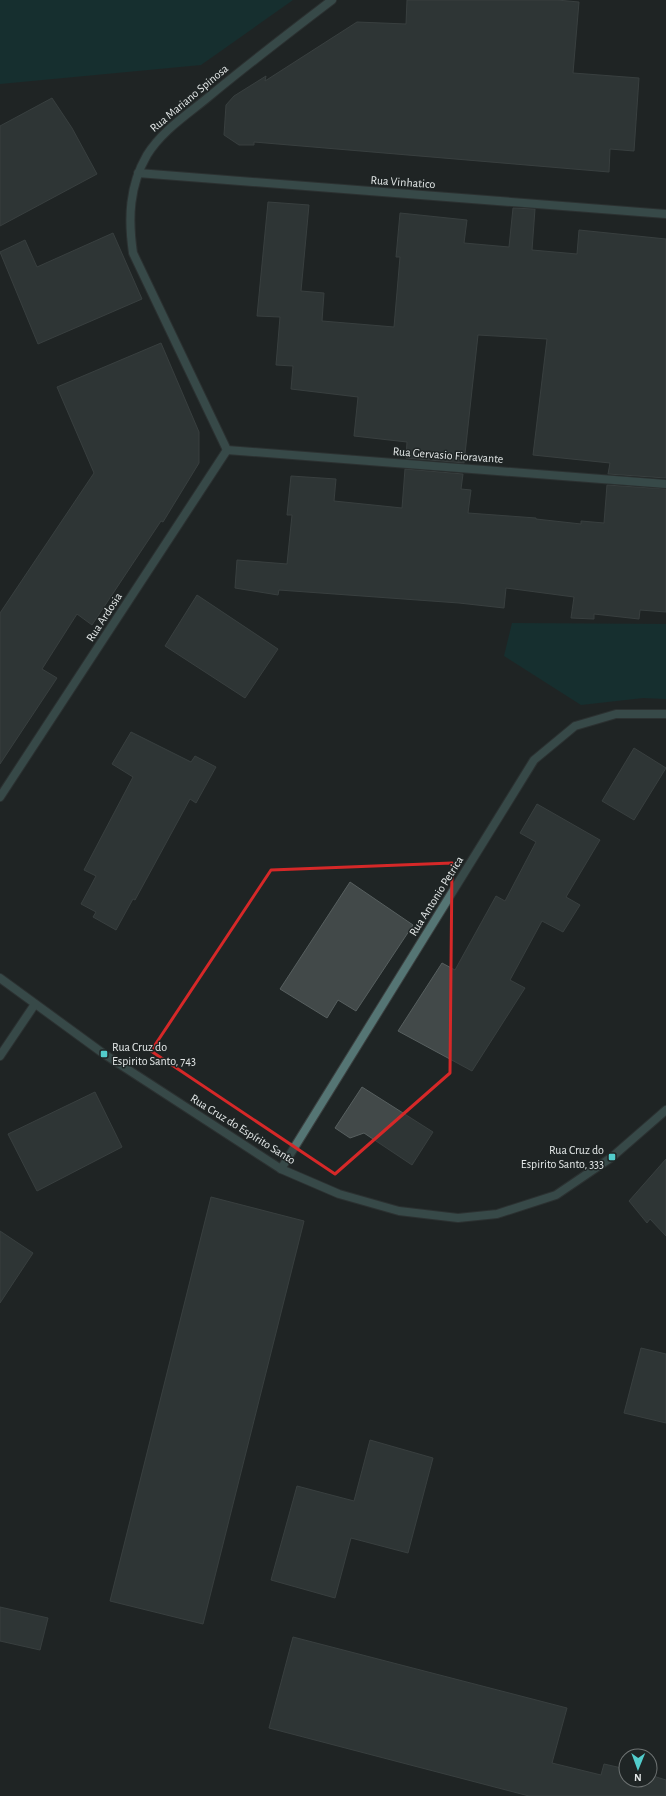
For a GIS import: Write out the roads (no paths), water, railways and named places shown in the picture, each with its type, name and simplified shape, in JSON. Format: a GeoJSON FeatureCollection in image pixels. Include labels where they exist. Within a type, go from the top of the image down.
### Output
{"type":"FeatureCollection","features":[{"type":"Feature","properties":{"kind":"street","name":"Rua Mariano Spinosa"},"geometry":{"type":"LineString","coordinates":[[227,450],[133,252],[129,226],[130,204],[138,173],[160,137],[262,53],[332,0]]}},
{"type":"Feature","properties":{"kind":"street","name":"Rua Vinhatico"},"geometry":{"type":"LineString","coordinates":[[138,173],[666,214]]}},
{"type":"Feature","properties":{"kind":"street","name":"Rua Gervasio Fioravante"},"geometry":{"type":"LineString","coordinates":[[227,450],[666,484]]}},
{"type":"Feature","properties":{"kind":"street","name":"Rua Ardosia"},"geometry":{"type":"LineString","coordinates":[[0,797],[227,450]]}},
{"type":"Feature","properties":{"kind":"street","name":"Rua Antonio Petrica"},"geometry":{"type":"LineString","coordinates":[[281,1169],[534,760],[575,726],[616,714],[666,714]]}},
{"type":"Feature","properties":{"kind":"street","name":"Rua Cruz do Espírito Santo"},"geometry":{"type":"LineString","coordinates":[[0,978],[166,1095],[281,1169],[339,1194],[399,1211],[458,1218],[497,1214],[556,1196],[612,1157],[666,1110]]}},
{"type":"Feature","properties":{"kind":"street"},"geometry":{"type":"LineString","coordinates":[[0,1056],[35,1004]]}},
{"type":"Feature","properties":{"kind":"place","name":"Rua Cruz do Espirito Santo, 743"},"geometry":{"type":"Point","coordinates":[104,1054]}},
{"type":"Feature","properties":{"kind":"place","name":"Rua Cruz do Espirito Santo, 333"},"geometry":{"type":"Point","coordinates":[612,1157]}}]}
